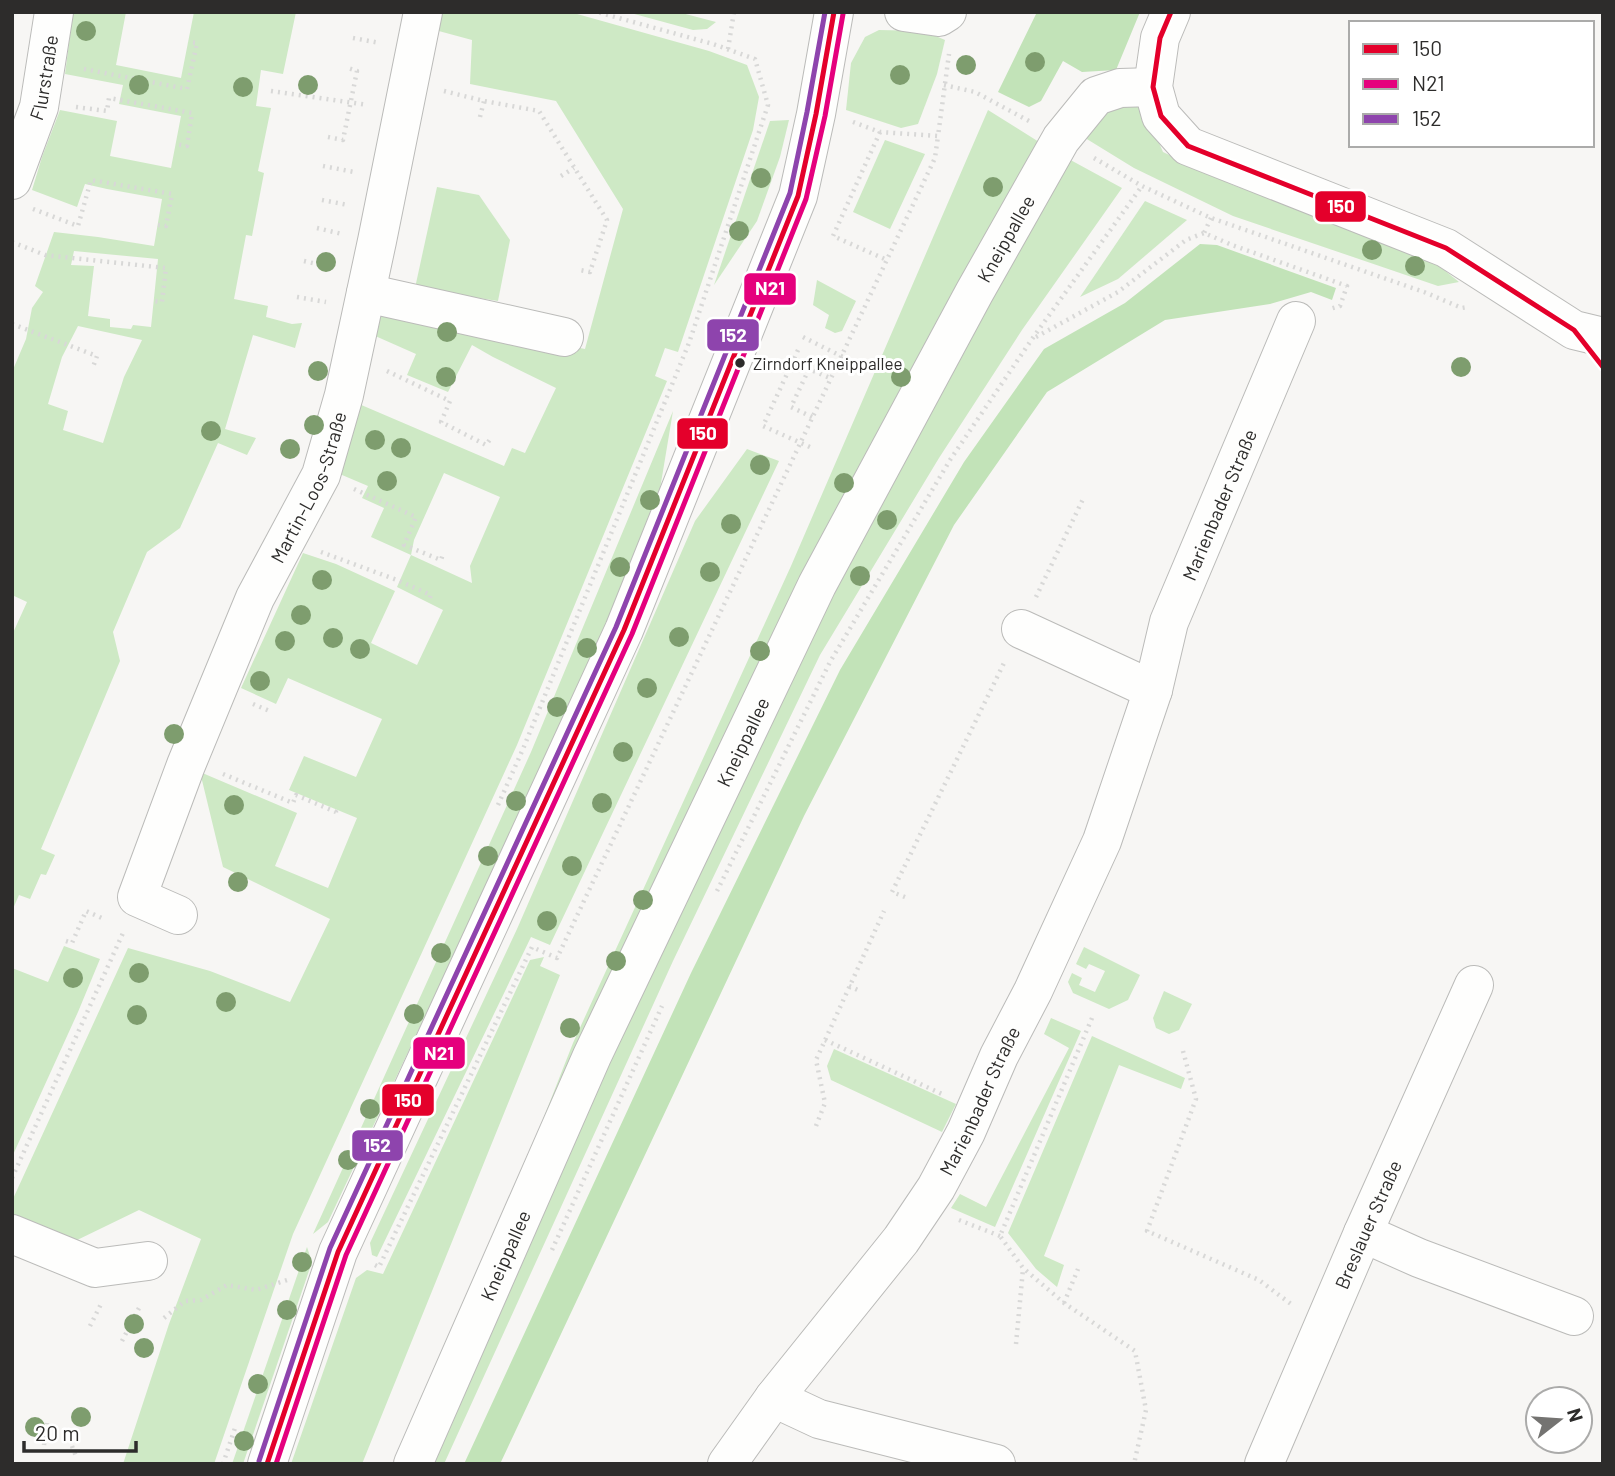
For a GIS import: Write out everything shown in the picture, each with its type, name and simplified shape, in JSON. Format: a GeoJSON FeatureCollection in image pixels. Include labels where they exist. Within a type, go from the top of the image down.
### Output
{"type":"FeatureCollection","features":[{"type":"Feature","properties":{"kind":"street","name":"Flurstraße"},"geometry":{"type":"LineString","coordinates":[[16,192],[40,107],[54,12]]}},
{"type":"Feature","properties":{"kind":"street","name":"Martin-Loos-Straße"},"geometry":{"type":"LineString","coordinates":[[131,912],[186,765],[256,598],[321,475],[344,395],[422,12]]}},
{"type":"Feature","properties":{"kind":"street"},"geometry":{"type":"LineString","coordinates":[[267,1464],[338,1252],[624,629],[798,196],[834,12]]}},
{"type":"Feature","properties":{"kind":"street"},"geometry":{"type":"LineString","coordinates":[[904,12],[939,17],[947,12]]}},
{"type":"Feature","properties":{"kind":"street"},"geometry":{"type":"LineString","coordinates":[[1171,12],[1160,38],[1153,87],[1161,116],[1188,146],[1446,248],[1528,301],[1588,333],[1603,367]]}},
{"type":"Feature","properties":{"kind":"street","name":"Kneippallee"},"geometry":{"type":"LineString","coordinates":[[413,1464],[592,1056],[817,585],[968,305],[1062,139],[1096,96],[1120,88],[1153,87]]}},
{"type":"Feature","properties":{"kind":"street"},"geometry":{"type":"LineString","coordinates":[[366,293],[564,337]]}},
{"type":"Feature","properties":{"kind":"street","name":"Marienbader Straße"},"geometry":{"type":"LineString","coordinates":[[727,1464],[774,1398],[901,1240],[936,1188],[966,1132],[999,1056],[1033,991],[1102,841],[1153,690],[1169,622],[1296,321]]}},
{"type":"Feature","properties":{"kind":"street"},"geometry":{"type":"LineString","coordinates":[[1021,629],[1153,690]]}},
{"type":"Feature","properties":{"kind":"street"},"geometry":{"type":"LineString","coordinates":[[131,912],[178,915]]}},
{"type":"Feature","properties":{"kind":"street","name":"Breslauer Straße"},"geometry":{"type":"LineString","coordinates":[[1264,1464],[1474,985]]}},
{"type":"Feature","properties":{"kind":"street"},"geometry":{"type":"LineString","coordinates":[[1363,1233],[1419,1258],[1574,1316]]}},
{"type":"Feature","properties":{"kind":"street"},"geometry":{"type":"LineString","coordinates":[[12,1234],[95,1268],[148,1261]]}},
{"type":"Feature","properties":{"kind":"street"},"geometry":{"type":"LineString","coordinates":[[774,1398],[819,1419],[996,1464]]}},
{"type":"Feature","properties":{"kind":"path"},"geometry":{"type":"LineString","coordinates":[[495,811],[529,736],[689,343],[768,105],[755,59],[597,12]]}},
{"type":"Feature","properties":{"kind":"path"},"geometry":{"type":"LineString","coordinates":[[728,49],[734,12]]}},
{"type":"Feature","properties":{"kind":"path"},"geometry":{"type":"LineString","coordinates":[[79,68],[187,89],[197,43],[188,42]]}},
{"type":"Feature","properties":{"kind":"path"},"geometry":{"type":"LineString","coordinates":[[328,137],[343,139],[357,71],[348,68]]}},
{"type":"Feature","properties":{"kind":"path"},"geometry":{"type":"LineString","coordinates":[[408,85],[539,111],[607,220],[590,272],[580,270]]}},
{"type":"Feature","properties":{"kind":"path"},"geometry":{"type":"LineString","coordinates":[[371,1264],[379,1267],[532,947],[557,958],[935,159],[944,85],[975,92],[1142,186],[1211,218],[1424,292],[1462,308],[1528,301]]}},
{"type":"Feature","properties":{"kind":"path"},"geometry":{"type":"LineString","coordinates":[[271,91],[335,100]]}},
{"type":"Feature","properties":{"kind":"path"},"geometry":{"type":"LineString","coordinates":[[69,106],[107,111],[109,98],[192,113],[187,146],[176,144]]}},
{"type":"Feature","properties":{"kind":"path"},"geometry":{"type":"LineString","coordinates":[[480,117],[484,101]]}},
{"type":"Feature","properties":{"kind":"path"},"geometry":{"type":"LineString","coordinates":[[849,121],[880,132],[938,136]]}},
{"type":"Feature","properties":{"kind":"path"},"geometry":{"type":"LineString","coordinates":[[880,132],[834,236],[887,260]]}},
{"type":"Feature","properties":{"kind":"path"},"geometry":{"type":"LineString","coordinates":[[561,176],[575,168]]}},
{"type":"Feature","properties":{"kind":"path"},"geometry":{"type":"LineString","coordinates":[[16,192],[78,226],[91,180],[172,194],[166,226],[158,225]]}},
{"type":"Feature","properties":{"kind":"path"},"geometry":{"type":"LineString","coordinates":[[716,893],[830,662],[950,460],[1032,339],[1142,186]]}},
{"type":"Feature","properties":{"kind":"path"},"geometry":{"type":"LineString","coordinates":[[1204,233],[1211,218]]}},
{"type":"Feature","properties":{"kind":"path"},"geometry":{"type":"LineString","coordinates":[[1032,339],[1118,292],[1185,240],[1204,233],[1346,286],[1340,306],[1296,321]]}},
{"type":"Feature","properties":{"kind":"path"},"geometry":{"type":"LineString","coordinates":[[12,242],[45,256],[166,268],[162,302],[154,301]]}},
{"type":"Feature","properties":{"kind":"path"},"geometry":{"type":"LineString","coordinates":[[12,324],[97,356],[93,367]]}},
{"type":"Feature","properties":{"kind":"path"},"geometry":{"type":"LineString","coordinates":[[803,337],[851,360]]}},
{"type":"Feature","properties":{"kind":"path"},"geometry":{"type":"LineString","coordinates":[[798,350],[787,381],[763,426],[810,447]]}},
{"type":"Feature","properties":{"kind":"path"},"geometry":{"type":"LineString","coordinates":[[352,354],[450,401],[441,422],[486,445],[491,438]]}},
{"type":"Feature","properties":{"kind":"path"},"geometry":{"type":"LineString","coordinates":[[812,417],[791,407],[809,369],[830,378]]}},
{"type":"Feature","properties":{"kind":"path"},"geometry":{"type":"LineString","coordinates":[[321,475],[416,517],[404,545],[441,560],[443,554]]}},
{"type":"Feature","properties":{"kind":"path"},"geometry":{"type":"LineString","coordinates":[[905,897],[892,892],[1084,497]]}},
{"type":"Feature","properties":{"kind":"path"},"geometry":{"type":"LineString","coordinates":[[288,538],[431,595],[428,602]]}},
{"type":"Feature","properties":{"kind":"path"},"geometry":{"type":"LineString","coordinates":[[186,765],[217,771],[293,803],[296,795],[337,812],[335,816]]}},
{"type":"Feature","properties":{"kind":"path"},"geometry":{"type":"LineString","coordinates":[[12,1178],[131,912],[86,911],[72,943],[66,941]]}},
{"type":"Feature","properties":{"kind":"path"},"geometry":{"type":"LineString","coordinates":[[816,1126],[825,1103],[816,1060],[884,911]]}},
{"type":"Feature","properties":{"kind":"path"},"geometry":{"type":"LineString","coordinates":[[849,986],[860,991]]}},
{"type":"Feature","properties":{"kind":"path"},"geometry":{"type":"LineString","coordinates":[[548,1259],[663,1004]]}},
{"type":"Feature","properties":{"kind":"path"},"geometry":{"type":"LineString","coordinates":[[1000,1236],[1092,1018]]}},
{"type":"Feature","properties":{"kind":"path"},"geometry":{"type":"LineString","coordinates":[[825,1040],[949,1097]]}},
{"type":"Feature","properties":{"kind":"path"},"geometry":{"type":"LineString","coordinates":[[1183,1051],[1196,1099],[1147,1231],[1259,1280],[1300,1311]]}},
{"type":"Feature","properties":{"kind":"path"},"geometry":{"type":"LineString","coordinates":[[953,1217],[1000,1236],[1023,1268],[1064,1303],[1135,1351],[1146,1410],[1134,1464]]}},
{"type":"Feature","properties":{"kind":"path"},"geometry":{"type":"LineString","coordinates":[[1016,1344],[1023,1268]]}},
{"type":"Feature","properties":{"kind":"path"},"geometry":{"type":"LineString","coordinates":[[282,1293],[290,1269]]}},
{"type":"Feature","properties":{"kind":"path"},"geometry":{"type":"LineString","coordinates":[[1064,1303],[1077,1269]]}},
{"type":"Feature","properties":{"kind":"path"},"geometry":{"type":"LineString","coordinates":[[164,1318],[185,1301],[201,1300],[227,1285],[256,1290],[287,1280]]}},
{"type":"Feature","properties":{"kind":"path"},"geometry":{"type":"LineString","coordinates":[[90,1326],[107,1294]]}},
{"type":"Feature","properties":{"kind":"path"},"geometry":{"type":"LineString","coordinates":[[122,1341],[139,1308]]}},
{"type":"Feature","properties":{"kind":"path"},"geometry":{"type":"LineString","coordinates":[[44,1445],[47,1423]]}},
{"type":"Feature","properties":{"kind":"path"},"geometry":{"type":"LineString","coordinates":[[223,1464],[237,1424]]}},
{"type":"Feature","properties":{"kind":"path"},"geometry":{"type":"LineString","coordinates":[[67,1433],[76,1459]]}},
{"type":"Feature","properties":{"kind":"green space"},"geometry":{"type":"Polygon","coordinates":[[[73,12],[126,12],[116,65],[181,78],[194,12],[296,12],[283,74],[261,70],[256,106],[271,108],[258,171],[264,173],[252,236],[246,235],[234,299],[268,306],[266,317],[292,324],[302,323],[295,348],[253,335],[225,429],[256,438],[247,455],[218,443],[180,528],[147,552],[113,632],[120,661],[41,849],[55,855],[46,875],[41,874],[30,899],[19,895],[12,911],[12,635],[27,602],[12,595],[12,372],[26,339],[32,308],[43,292],[35,286],[54,232],[154,246],[162,199],[85,184],[77,207],[32,190],[60,110],[117,121],[110,156],[171,168],[181,116],[119,104],[123,85],[65,74],[73,12]],[[74,251],[71,265],[94,266],[88,316],[110,319],[110,327],[151,327],[158,259],[74,251]],[[78,326],[62,357],[48,404],[68,411],[63,430],[103,443],[124,377],[142,340],[78,326]]]}},
{"type":"Feature","properties":{"kind":"green space"},"geometry":{"type":"Polygon","coordinates":[[[438,12],[570,12],[709,51],[747,65],[759,97],[753,130],[678,352],[665,348],[655,376],[667,381],[517,745],[293,1234],[214,1464],[123,1464],[169,1324],[201,1239],[139,1210],[71,1243],[12,1217],[12,1201],[128,948],[210,971],[290,1002],[330,919],[223,867],[200,772],[297,813],[275,866],[328,888],[357,818],[289,790],[304,756],[356,777],[382,719],[288,678],[276,704],[241,688],[303,553],[336,564],[395,591],[371,643],[417,665],[443,610],[397,587],[411,555],[371,537],[384,508],[362,498],[368,486],[335,472],[359,404],[504,466],[512,448],[525,453],[556,388],[472,345],[448,392],[407,375],[416,354],[373,335],[378,315],[410,315],[585,349],[623,209],[556,101],[470,84],[472,40],[435,30],[438,12]],[[444,473],[414,540],[411,555],[472,583],[470,566],[500,497],[444,473]]]}},
{"type":"Feature","properties":{"kind":"green space"},"geometry":{"type":"Polygon","coordinates":[[[627,12],[678,12],[716,22],[707,29],[693,30],[627,12]]]}},
{"type":"Feature","properties":{"kind":"green space"},"geometry":{"type":"Polygon","coordinates":[[[1037,12],[1140,12],[1116,70],[1082,72],[1063,61],[1041,101],[1029,107],[998,92],[1037,12]]]}},
{"type":"Feature","properties":{"kind":"green space"},"geometry":{"type":"Polygon","coordinates":[[[879,30],[924,31],[945,40],[937,74],[918,124],[901,128],[846,110],[851,63],[865,37],[879,30]]]}},
{"type":"Feature","properties":{"kind":"green space"},"geometry":{"type":"Polygon","coordinates":[[[1133,102],[1144,108],[1163,152],[1233,185],[1428,257],[1459,282],[1438,286],[1233,216],[1134,168],[1077,133],[1105,104],[1133,102]]]}},
{"type":"Feature","properties":{"kind":"green space"},"geometry":{"type":"Polygon","coordinates":[[[988,110],[1047,147],[439,1384],[573,1043],[791,566],[988,110]]]}},
{"type":"Feature","properties":{"kind":"green space"},"geometry":{"type":"Polygon","coordinates":[[[789,120],[780,157],[757,221],[714,285],[770,121],[789,120]]]}},
{"type":"Feature","properties":{"kind":"green space"},"geometry":{"type":"Polygon","coordinates":[[[885,140],[925,154],[890,229],[853,212],[885,140]]]}},
{"type":"Feature","properties":{"kind":"green space"},"geometry":{"type":"Polygon","coordinates":[[[1065,157],[1122,188],[1022,330],[939,458],[820,655],[673,961],[444,1464],[421,1464],[824,588],[1065,157]]]}},
{"type":"Feature","properties":{"kind":"green space"},"geometry":{"type":"Polygon","coordinates":[[[437,187],[479,195],[510,240],[498,301],[415,288],[437,187]]]}},
{"type":"Feature","properties":{"kind":"green space"},"geometry":{"type":"Polygon","coordinates":[[[1145,201],[1187,220],[1118,279],[1080,297],[1145,201]]]}},
{"type":"Feature","properties":{"kind":"green space"},"geometry":{"type":"Polygon","coordinates":[[[1200,244],[1217,245],[1336,288],[1332,300],[1311,292],[1270,304],[1165,320],[1047,392],[954,525],[804,816],[500,1464],[464,1464],[691,973],[840,670],[964,462],[1044,349],[1125,303],[1200,244]]]}},
{"type":"Feature","properties":{"kind":"green space"},"geometry":{"type":"Polygon","coordinates":[[[817,280],[856,301],[842,331],[835,333],[825,328],[829,315],[813,305],[817,280]]]}},
{"type":"Feature","properties":{"kind":"green space"},"geometry":{"type":"Polygon","coordinates":[[[673,411],[657,507],[545,761],[328,1222],[313,1234],[531,752],[673,411]]]}},
{"type":"Feature","properties":{"kind":"green space"},"geometry":{"type":"Polygon","coordinates":[[[747,449],[779,461],[550,945],[531,937],[377,1257],[372,1255],[370,1243],[517,929],[695,521],[747,449]]]}},
{"type":"Feature","properties":{"kind":"green space"},"geometry":{"type":"Polygon","coordinates":[[[64,946],[100,959],[12,1157],[12,968],[48,982],[64,946]]]}},
{"type":"Feature","properties":{"kind":"green space"},"geometry":{"type":"Polygon","coordinates":[[[1084,947],[1140,975],[1128,1000],[1109,1009],[1073,993],[1068,982],[1072,973],[1082,978],[1079,985],[1095,992],[1105,971],[1089,964],[1086,969],[1076,964],[1084,947]]]}},
{"type":"Feature","properties":{"kind":"green space"},"geometry":{"type":"Polygon","coordinates":[[[544,957],[540,966],[560,975],[362,1464],[291,1464],[356,1278],[367,1270],[383,1274],[530,960],[544,957]]]}},
{"type":"Feature","properties":{"kind":"green space"},"geometry":{"type":"Polygon","coordinates":[[[1164,991],[1192,1004],[1179,1030],[1169,1034],[1156,1028],[1153,1018],[1164,991]]]}},
{"type":"Feature","properties":{"kind":"green space"},"geometry":{"type":"Polygon","coordinates":[[[1051,1018],[1081,1031],[995,1227],[951,1208],[960,1194],[986,1207],[1069,1048],[1044,1034],[1051,1018]]]}},
{"type":"Feature","properties":{"kind":"green space"},"geometry":{"type":"Polygon","coordinates":[[[1092,1036],[1185,1078],[1181,1089],[1119,1065],[1044,1256],[1064,1265],[1057,1287],[1036,1269],[1008,1233],[1092,1036]]]}},
{"type":"Feature","properties":{"kind":"green space"},"geometry":{"type":"Polygon","coordinates":[[[834,1049],[956,1104],[942,1132],[831,1080],[827,1066],[834,1049]]]}},
{"type":"Feature","properties":{"kind":"green space"},"geometry":{"type":"Polygon","coordinates":[[[307,1247],[312,1262],[243,1464],[232,1464],[307,1247]]]}},
{"type":"Feature","properties":{"kind":"transit line","name":"152"},"geometry":{"type":"LineString","coordinates":[[259,1461],[330,1248],[616,627],[790,193],[825,12]]}},
{"type":"Feature","properties":{"kind":"transit line","name":"150"},"geometry":{"type":"LineString","coordinates":[[267,1464],[338,1252],[624,630],[798,196],[834,12]]}},
{"type":"Feature","properties":{"kind":"transit line","name":"150"},"geometry":{"type":"LineString","coordinates":[[1171,12],[1160,38],[1153,87],[1161,116],[1188,146],[1446,248],[1574,330],[1603,367]]}},
{"type":"Feature","properties":{"kind":"transit line","name":"N21"},"geometry":{"type":"LineString","coordinates":[[276,1464],[346,1255],[632,634],[806,199],[825,116],[843,14]]}},
{"type":"Feature","properties":{"kind":"place","name":"Zirndorf Kneippallee"},"geometry":{"type":"Point","coordinates":[740,363]}}]}
